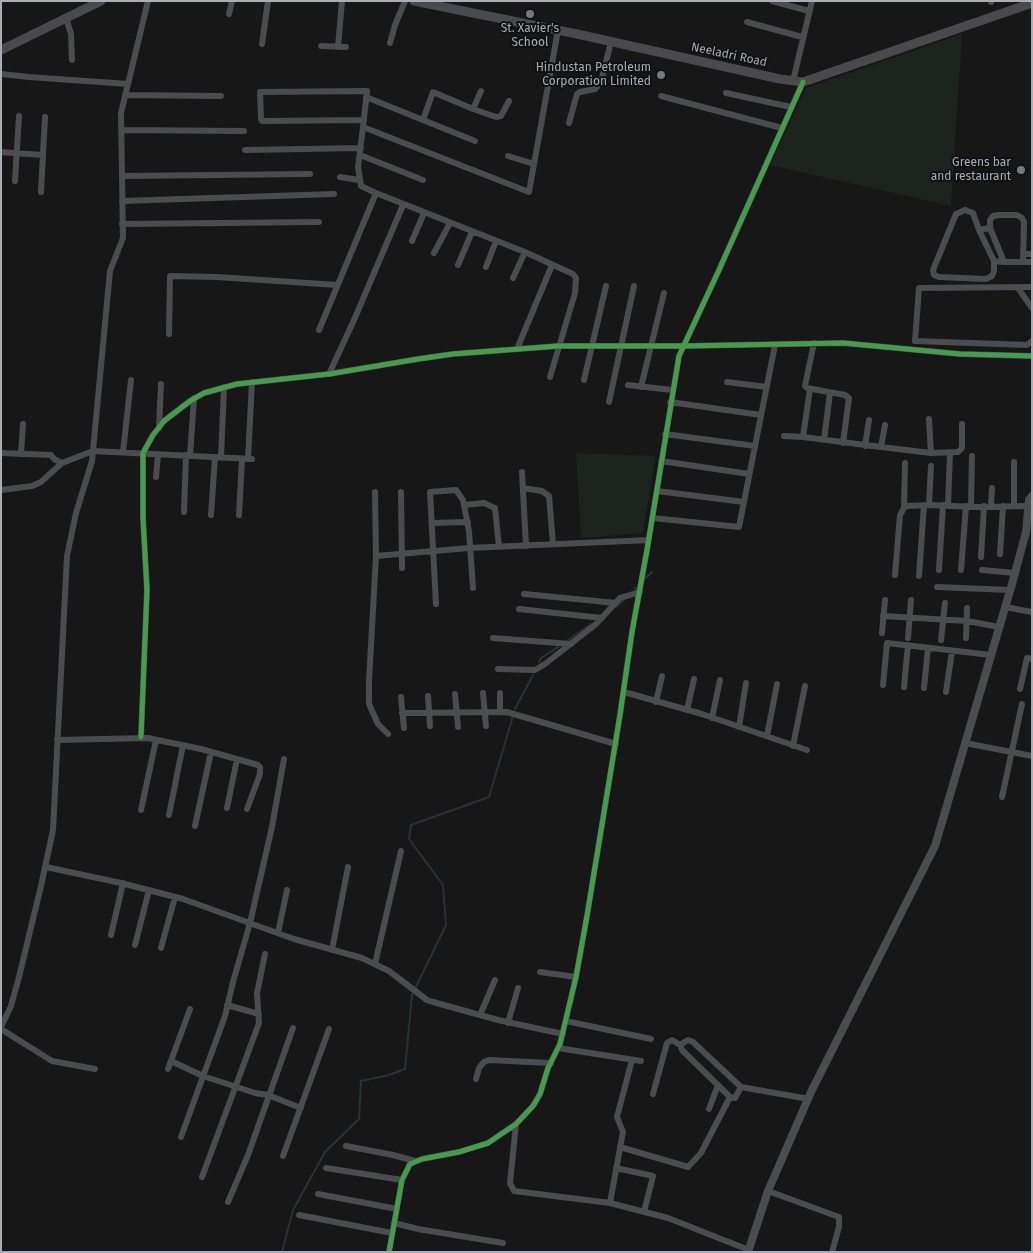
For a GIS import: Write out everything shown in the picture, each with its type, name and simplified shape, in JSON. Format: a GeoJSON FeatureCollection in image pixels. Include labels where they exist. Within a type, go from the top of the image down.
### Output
{"type":"FeatureCollection","features":[{"type":"Feature","properties":{"kind":"main road"},"geometry":{"type":"LineString","coordinates":[[1,50],[101,1]]}},
{"type":"Feature","properties":{"kind":"main road","name":"Neeladri Road"},"geometry":{"type":"LineString","coordinates":[[414,1],[802,82],[1032,4]]}},
{"type":"Feature","properties":{"kind":"street"},"geometry":{"type":"LineString","coordinates":[[95,1069],[52,1061],[1,1028],[7,1017],[12,1000],[46,867],[53,830],[68,556],[76,513],[92,460],[110,271],[123,238],[121,113],[148,1]]}},
{"type":"Feature","properties":{"kind":"street"},"geometry":{"type":"LineString","coordinates":[[229,14],[232,1]]}},
{"type":"Feature","properties":{"kind":"street"},"geometry":{"type":"LineString","coordinates":[[262,44],[268,1]]}},
{"type":"Feature","properties":{"kind":"street"},"geometry":{"type":"LineString","coordinates":[[338,47],[342,1]]}},
{"type":"Feature","properties":{"kind":"street"},"geometry":{"type":"LineString","coordinates":[[390,44],[404,1]]}},
{"type":"Feature","properties":{"kind":"street"},"geometry":{"type":"LineString","coordinates":[[772,1],[809,12]]}},
{"type":"Feature","properties":{"kind":"street"},"geometry":{"type":"LineString","coordinates":[[793,81],[812,1]]}},
{"type":"Feature","properties":{"kind":"street"},"geometry":{"type":"LineString","coordinates":[[66,18],[71,34],[72,60]]}},
{"type":"Feature","properties":{"kind":"street"},"geometry":{"type":"LineString","coordinates":[[747,22],[802,38]]}},
{"type":"Feature","properties":{"kind":"street"},"geometry":{"type":"LineString","coordinates":[[550,377],[577,285],[576,278],[572,274],[525,252],[403,205],[360,186],[358,180],[360,152],[363,123],[367,91],[260,92],[260,119],[262,121],[363,123],[529,192],[558,30]]}},
{"type":"Feature","properties":{"kind":"street"},"geometry":{"type":"LineString","coordinates":[[569,123],[577,94],[595,89],[601,82],[611,42]]}},
{"type":"Feature","properties":{"kind":"street"},"geometry":{"type":"LineString","coordinates":[[321,46],[346,47]]}},
{"type":"Feature","properties":{"kind":"street"},"geometry":{"type":"LineString","coordinates":[[1,74],[128,84]]}},
{"type":"Feature","properties":{"kind":"street"},"geometry":{"type":"LineString","coordinates":[[388,1252],[402,1180],[406,1169],[414,1162],[475,1148],[488,1143],[516,1124],[533,1106],[540,1094],[563,1034],[576,977],[616,744],[632,632],[653,518],[670,402],[679,356],[802,82]]}},
{"type":"Feature","properties":{"kind":"street"},"geometry":{"type":"LineString","coordinates":[[473,109],[481,91]]}},
{"type":"Feature","properties":{"kind":"street"},"geometry":{"type":"LineString","coordinates":[[423,120],[433,92],[496,117],[501,116],[509,101]]}},
{"type":"Feature","properties":{"kind":"street"},"geometry":{"type":"LineString","coordinates":[[726,93],[791,107]]}},
{"type":"Feature","properties":{"kind":"street"},"geometry":{"type":"LineString","coordinates":[[125,95],[221,96]]}},
{"type":"Feature","properties":{"kind":"street"},"geometry":{"type":"LineString","coordinates":[[661,96],[782,128]]}},
{"type":"Feature","properties":{"kind":"street"},"geometry":{"type":"LineString","coordinates":[[366,98],[475,141]]}},
{"type":"Feature","properties":{"kind":"street"},"geometry":{"type":"LineString","coordinates":[[15,181],[19,116]]}},
{"type":"Feature","properties":{"kind":"street"},"geometry":{"type":"LineString","coordinates":[[41,192],[45,117]]}},
{"type":"Feature","properties":{"kind":"street"},"geometry":{"type":"LineString","coordinates":[[121,130],[244,131]]}},
{"type":"Feature","properties":{"kind":"street"},"geometry":{"type":"LineString","coordinates":[[245,150],[360,152],[424,180]]}},
{"type":"Feature","properties":{"kind":"street"},"geometry":{"type":"LineString","coordinates":[[1,152],[43,154]]}},
{"type":"Feature","properties":{"kind":"street"},"geometry":{"type":"LineString","coordinates":[[508,156],[534,164]]}},
{"type":"Feature","properties":{"kind":"street"},"geometry":{"type":"LineString","coordinates":[[122,176],[310,174]]}},
{"type":"Feature","properties":{"kind":"street"},"geometry":{"type":"LineString","coordinates":[[340,177],[358,180]]}},
{"type":"Feature","properties":{"kind":"street"},"geometry":{"type":"LineString","coordinates":[[319,330],[376,193]]}},
{"type":"Feature","properties":{"kind":"street"},"geometry":{"type":"LineString","coordinates":[[122,202],[334,194]]}},
{"type":"Feature","properties":{"kind":"street"},"geometry":{"type":"LineString","coordinates":[[329,374],[403,205]]}},
{"type":"Feature","properties":{"kind":"street"},"geometry":{"type":"LineString","coordinates":[[965,210],[973,213],[994,261],[992,276],[986,279],[939,277],[934,274],[933,270],[956,214],[965,210]]}},
{"type":"Feature","properties":{"kind":"street"},"geometry":{"type":"LineString","coordinates":[[412,241],[424,213]]}},
{"type":"Feature","properties":{"kind":"street"},"geometry":{"type":"LineString","coordinates":[[1004,262],[990,228],[990,220],[998,214],[1017,215],[1022,218],[1024,222],[1024,262]]}},
{"type":"Feature","properties":{"kind":"street"},"geometry":{"type":"LineString","coordinates":[[122,224],[319,222]]}},
{"type":"Feature","properties":{"kind":"street"},"geometry":{"type":"LineString","coordinates":[[434,253],[450,223]]}},
{"type":"Feature","properties":{"kind":"street"},"geometry":{"type":"LineString","coordinates":[[979,230],[990,228]]}},
{"type":"Feature","properties":{"kind":"street"},"geometry":{"type":"LineString","coordinates":[[458,265],[472,232]]}},
{"type":"Feature","properties":{"kind":"street"},"geometry":{"type":"LineString","coordinates":[[486,267],[496,242]]}},
{"type":"Feature","properties":{"kind":"street"},"geometry":{"type":"LineString","coordinates":[[513,278],[525,252]]}},
{"type":"Feature","properties":{"kind":"street"},"geometry":{"type":"LineString","coordinates":[[1024,254],[1032,254]]}},
{"type":"Feature","properties":{"kind":"street"},"geometry":{"type":"LineString","coordinates":[[994,261],[1032,262]]}},
{"type":"Feature","properties":{"kind":"street"},"geometry":{"type":"LineString","coordinates":[[517,349],[552,265]]}},
{"type":"Feature","properties":{"kind":"street"},"geometry":{"type":"LineString","coordinates":[[169,334],[170,276],[217,277],[337,285]]}},
{"type":"Feature","properties":{"kind":"street"},"geometry":{"type":"LineString","coordinates":[[584,380],[606,286]]}},
{"type":"Feature","properties":{"kind":"street"},"geometry":{"type":"LineString","coordinates":[[609,402],[634,286]]}},
{"type":"Feature","properties":{"kind":"street"},"geometry":{"type":"LineString","coordinates":[[1032,287],[919,288],[915,341],[1027,345],[1032,340]]}},
{"type":"Feature","properties":{"kind":"street"},"geometry":{"type":"LineString","coordinates":[[1018,288],[1032,308]]}},
{"type":"Feature","properties":{"kind":"street"},"geometry":{"type":"LineString","coordinates":[[641,386],[664,293]]}},
{"type":"Feature","properties":{"kind":"street"},"geometry":{"type":"LineString","coordinates":[[814,343],[804,384],[810,389],[830,392],[849,398],[843,443]]}},
{"type":"Feature","properties":{"kind":"street"},"geometry":{"type":"LineString","coordinates":[[142,737],[147,590],[143,518],[143,453],[153,435],[172,414],[204,393],[252,382],[329,374],[436,356],[558,346],[843,343],[960,354],[1032,356]]}},
{"type":"Feature","properties":{"kind":"street"},"geometry":{"type":"LineString","coordinates":[[653,518],[739,527],[775,345]]}},
{"type":"Feature","properties":{"kind":"street"},"geometry":{"type":"LineString","coordinates":[[123,452],[131,380]]}},
{"type":"Feature","properties":{"kind":"street"},"geometry":{"type":"LineString","coordinates":[[239,515],[248,459],[252,382]]}},
{"type":"Feature","properties":{"kind":"street"},"geometry":{"type":"LineString","coordinates":[[727,382],[766,387]]}},
{"type":"Feature","properties":{"kind":"street"},"geometry":{"type":"LineString","coordinates":[[159,428],[161,384]]}},
{"type":"Feature","properties":{"kind":"street"},"geometry":{"type":"LineString","coordinates":[[628,386],[672,390]]}},
{"type":"Feature","properties":{"kind":"street"},"geometry":{"type":"LineString","coordinates":[[211,515],[224,387]]}},
{"type":"Feature","properties":{"kind":"street"},"geometry":{"type":"LineString","coordinates":[[803,436],[810,389]]}},
{"type":"Feature","properties":{"kind":"street"},"geometry":{"type":"LineString","coordinates":[[824,440],[830,392]]}},
{"type":"Feature","properties":{"kind":"street"},"geometry":{"type":"LineString","coordinates":[[184,512],[194,398]]}},
{"type":"Feature","properties":{"kind":"street"},"geometry":{"type":"LineString","coordinates":[[670,402],[761,415]]}},
{"type":"Feature","properties":{"kind":"street"},"geometry":{"type":"LineString","coordinates":[[929,419],[930,453]]}},
{"type":"Feature","properties":{"kind":"street"},"geometry":{"type":"LineString","coordinates":[[865,446],[869,420]]}},
{"type":"Feature","properties":{"kind":"street"},"geometry":{"type":"LineString","coordinates":[[21,454],[23,424]]}},
{"type":"Feature","properties":{"kind":"street"},"geometry":{"type":"LineString","coordinates":[[784,436],[803,436],[865,446],[930,453],[956,453],[961,450],[962,424]]}},
{"type":"Feature","properties":{"kind":"street"},"geometry":{"type":"LineString","coordinates":[[880,447],[885,425]]}},
{"type":"Feature","properties":{"kind":"street"},"geometry":{"type":"LineString","coordinates":[[665,434],[755,446]]}},
{"type":"Feature","properties":{"kind":"street"},"geometry":{"type":"LineString","coordinates":[[1,490],[32,486],[40,482],[62,463],[93,451],[248,459]]}},
{"type":"Feature","properties":{"kind":"street"},"geometry":{"type":"LineString","coordinates":[[1,453],[51,455],[62,463]]}},
{"type":"Feature","properties":{"kind":"street"},"geometry":{"type":"LineString","coordinates":[[939,570],[950,453]]}},
{"type":"Feature","properties":{"kind":"street"},"geometry":{"type":"LineString","coordinates":[[156,477],[158,454]]}},
{"type":"Feature","properties":{"kind":"street"},"geometry":{"type":"LineString","coordinates":[[961,570],[969,506],[972,456]]}},
{"type":"Feature","properties":{"kind":"street"},"geometry":{"type":"LineString","coordinates":[[661,461],[749,474]]}},
{"type":"Feature","properties":{"kind":"street"},"geometry":{"type":"LineString","coordinates":[[1014,462],[1014,506]]}},
{"type":"Feature","properties":{"kind":"street"},"geometry":{"type":"LineString","coordinates":[[895,575],[900,515],[904,508],[905,463]]}},
{"type":"Feature","properties":{"kind":"street"},"geometry":{"type":"LineString","coordinates":[[919,576],[931,466]]}},
{"type":"Feature","properties":{"kind":"street"},"geometry":{"type":"LineString","coordinates":[[522,472],[526,546]]}},
{"type":"Feature","properties":{"kind":"street"},"geometry":{"type":"LineString","coordinates":[[523,488],[542,491],[549,496],[553,544]]}},
{"type":"Feature","properties":{"kind":"street"},"geometry":{"type":"LineString","coordinates":[[992,488],[992,506]]}},
{"type":"Feature","properties":{"kind":"street"},"geometry":{"type":"LineString","coordinates":[[436,604],[430,492],[456,490],[462,498],[468,522],[473,588]]}},
{"type":"Feature","properties":{"kind":"street"},"geometry":{"type":"LineString","coordinates":[[657,490],[744,502]]}},
{"type":"Feature","properties":{"kind":"street"},"geometry":{"type":"LineString","coordinates":[[375,492],[376,556],[369,704],[378,724],[388,734]]}},
{"type":"Feature","properties":{"kind":"street"},"geometry":{"type":"LineString","coordinates":[[401,492],[402,568]]}},
{"type":"Feature","properties":{"kind":"street"},"geometry":{"type":"LineString","coordinates":[[516,1124],[510,1183],[514,1192],[610,1203],[668,1218],[749,1251],[768,1191],[809,1099],[935,846],[1015,573],[1026,532],[1032,496]]}},
{"type":"Feature","properties":{"kind":"street"},"geometry":{"type":"LineString","coordinates":[[464,505],[484,503],[495,508],[499,547]]}},
{"type":"Feature","properties":{"kind":"street"},"geometry":{"type":"LineString","coordinates":[[904,508],[907,506],[926,505],[1029,506]]}},
{"type":"Feature","properties":{"kind":"street"},"geometry":{"type":"LineString","coordinates":[[981,557],[984,506]]}},
{"type":"Feature","properties":{"kind":"street"},"geometry":{"type":"LineString","coordinates":[[1000,554],[1003,506]]}},
{"type":"Feature","properties":{"kind":"street"},"geometry":{"type":"LineString","coordinates":[[432,523],[468,522]]}},
{"type":"Feature","properties":{"kind":"street"},"geometry":{"type":"LineString","coordinates":[[376,556],[469,548],[649,540]]}},
{"type":"Feature","properties":{"kind":"street"},"geometry":{"type":"LineString","coordinates":[[982,570],[1015,573]]}},
{"type":"Feature","properties":{"kind":"street"},"geometry":{"type":"LineString","coordinates":[[937,587],[1010,590]]}},
{"type":"Feature","properties":{"kind":"street"},"geometry":{"type":"LineString","coordinates":[[498,669],[535,670],[571,644],[624,596],[640,592]]}},
{"type":"Feature","properties":{"kind":"street"},"geometry":{"type":"LineString","coordinates":[[524,594],[615,604]]}},
{"type":"Feature","properties":{"kind":"street"},"geometry":{"type":"LineString","coordinates":[[882,633],[885,600]]}},
{"type":"Feature","properties":{"kind":"street"},"geometry":{"type":"LineString","coordinates":[[904,687],[911,600]]}},
{"type":"Feature","properties":{"kind":"street"},"geometry":{"type":"LineString","coordinates":[[941,640],[945,603]]}},
{"type":"Feature","properties":{"kind":"street"},"geometry":{"type":"LineString","coordinates":[[1005,607],[1032,612]]}},
{"type":"Feature","properties":{"kind":"street"},"geometry":{"type":"LineString","coordinates":[[966,638],[967,608]]}},
{"type":"Feature","properties":{"kind":"street"},"geometry":{"type":"LineString","coordinates":[[519,609],[600,618]]}},
{"type":"Feature","properties":{"kind":"street"},"geometry":{"type":"LineString","coordinates":[[883,616],[967,621],[999,627]]}},
{"type":"Feature","properties":{"kind":"street"},"geometry":{"type":"LineString","coordinates":[[493,638],[571,644]]}},
{"type":"Feature","properties":{"kind":"street"},"geometry":{"type":"LineString","coordinates":[[883,685],[887,644],[908,642],[928,648],[991,655]]}},
{"type":"Feature","properties":{"kind":"street"},"geometry":{"type":"LineString","coordinates":[[924,688],[928,648]]}},
{"type":"Feature","properties":{"kind":"street"},"geometry":{"type":"LineString","coordinates":[[946,692],[952,651]]}},
{"type":"Feature","properties":{"kind":"street"},"geometry":{"type":"LineString","coordinates":[[1020,689],[1028,658],[1032,659]]}},
{"type":"Feature","properties":{"kind":"street"},"geometry":{"type":"LineString","coordinates":[[656,702],[662,676]]}},
{"type":"Feature","properties":{"kind":"street"},"geometry":{"type":"LineString","coordinates":[[687,710],[694,679]]}},
{"type":"Feature","properties":{"kind":"street"},"geometry":{"type":"LineString","coordinates":[[712,718],[720,680]]}},
{"type":"Feature","properties":{"kind":"street"},"geometry":{"type":"LineString","coordinates":[[739,727],[746,683]]}},
{"type":"Feature","properties":{"kind":"street"},"geometry":{"type":"LineString","coordinates":[[767,736],[777,684]]}},
{"type":"Feature","properties":{"kind":"street"},"geometry":{"type":"LineString","coordinates":[[793,746],[805,686]]}},
{"type":"Feature","properties":{"kind":"street"},"geometry":{"type":"LineString","coordinates":[[624,692],[687,710],[807,750]]}},
{"type":"Feature","properties":{"kind":"street"},"geometry":{"type":"LineString","coordinates":[[483,693],[486,726]]}},
{"type":"Feature","properties":{"kind":"street"},"geometry":{"type":"LineString","coordinates":[[500,693],[500,711]]}},
{"type":"Feature","properties":{"kind":"street"},"geometry":{"type":"LineString","coordinates":[[455,694],[458,727]]}},
{"type":"Feature","properties":{"kind":"street"},"geometry":{"type":"LineString","coordinates":[[428,696],[430,726]]}},
{"type":"Feature","properties":{"kind":"street"},"geometry":{"type":"LineString","coordinates":[[401,697],[404,728]]}},
{"type":"Feature","properties":{"kind":"street"},"geometry":{"type":"LineString","coordinates":[[1002,797],[1022,704]]}},
{"type":"Feature","properties":{"kind":"street"},"geometry":{"type":"LineString","coordinates":[[402,713],[500,711],[516,713],[538,722],[616,744]]}},
{"type":"Feature","properties":{"kind":"street"},"geometry":{"type":"LineString","coordinates":[[58,740],[108,740],[142,737],[183,745],[260,766],[260,774],[247,809]]}},
{"type":"Feature","properties":{"kind":"street"},"geometry":{"type":"LineString","coordinates":[[142,810],[156,740]]}},
{"type":"Feature","properties":{"kind":"street"},"geometry":{"type":"LineString","coordinates":[[965,743],[1032,756]]}},
{"type":"Feature","properties":{"kind":"street"},"geometry":{"type":"LineString","coordinates":[[169,815],[183,745]]}},
{"type":"Feature","properties":{"kind":"street"},"geometry":{"type":"LineString","coordinates":[[195,826],[211,752]]}},
{"type":"Feature","properties":{"kind":"street"},"geometry":{"type":"LineString","coordinates":[[226,808],[237,759]]}},
{"type":"Feature","properties":{"kind":"street"},"geometry":{"type":"LineString","coordinates":[[181,1137],[227,1005],[250,923],[272,827],[284,759]]}},
{"type":"Feature","properties":{"kind":"street"},"geometry":{"type":"LineString","coordinates":[[375,964],[401,851]]}},
{"type":"Feature","properties":{"kind":"street"},"geometry":{"type":"LineString","coordinates":[[46,867],[123,883],[175,897],[278,933],[362,958],[389,971],[423,997],[433,1002],[563,1034]]}},
{"type":"Feature","properties":{"kind":"street"},"geometry":{"type":"LineString","coordinates":[[332,950],[348,867]]}},
{"type":"Feature","properties":{"kind":"street"},"geometry":{"type":"LineString","coordinates":[[111,935],[123,883]]}},
{"type":"Feature","properties":{"kind":"street"},"geometry":{"type":"LineString","coordinates":[[135,945],[149,890]]}},
{"type":"Feature","properties":{"kind":"street"},"geometry":{"type":"LineString","coordinates":[[278,933],[287,890]]}},
{"type":"Feature","properties":{"kind":"street"},"geometry":{"type":"LineString","coordinates":[[161,948],[175,897]]}},
{"type":"Feature","properties":{"kind":"street"},"geometry":{"type":"LineString","coordinates":[[202,1177],[259,1023],[257,992],[264,954]]}},
{"type":"Feature","properties":{"kind":"street"},"geometry":{"type":"LineString","coordinates":[[540,972],[576,977]]}},
{"type":"Feature","properties":{"kind":"street"},"geometry":{"type":"LineString","coordinates":[[480,1015],[495,980]]}},
{"type":"Feature","properties":{"kind":"street"},"geometry":{"type":"LineString","coordinates":[[508,1022],[518,988]]}},
{"type":"Feature","properties":{"kind":"street"},"geometry":{"type":"LineString","coordinates":[[227,1005],[259,1014]]}},
{"type":"Feature","properties":{"kind":"street"},"geometry":{"type":"LineString","coordinates":[[168,1069],[190,1009]]}},
{"type":"Feature","properties":{"kind":"street"},"geometry":{"type":"LineString","coordinates":[[566,1021],[651,1039]]}},
{"type":"Feature","properties":{"kind":"street"},"geometry":{"type":"LineString","coordinates":[[228,1202],[248,1155],[293,1028]]}},
{"type":"Feature","properties":{"kind":"street"},"geometry":{"type":"LineString","coordinates":[[283,1156],[329,1029]]}},
{"type":"Feature","properties":{"kind":"street"},"geometry":{"type":"LineString","coordinates":[[652,1094],[667,1043],[672,1040],[680,1045],[682,1050],[730,1098]]}},
{"type":"Feature","properties":{"kind":"street"},"geometry":{"type":"LineString","coordinates":[[680,1045],[688,1040],[693,1042],[741,1087],[809,1099]]}},
{"type":"Feature","properties":{"kind":"street"},"geometry":{"type":"LineString","coordinates":[[558,1048],[641,1062]]}},
{"type":"Feature","properties":{"kind":"street"},"geometry":{"type":"LineString","coordinates":[[476,1078],[479,1068],[484,1062],[489,1060],[551,1063]]}},
{"type":"Feature","properties":{"kind":"street"},"geometry":{"type":"LineString","coordinates":[[610,1203],[623,1132],[617,1117],[632,1060]]}},
{"type":"Feature","properties":{"kind":"street"},"geometry":{"type":"LineString","coordinates":[[171,1061],[203,1076],[255,1093],[268,1095],[301,1108]]}},
{"type":"Feature","properties":{"kind":"street"},"geometry":{"type":"LineString","coordinates":[[709,1109],[718,1085]]}},
{"type":"Feature","properties":{"kind":"street"},"geometry":{"type":"LineString","coordinates":[[730,1098],[735,1098],[741,1087]]}},
{"type":"Feature","properties":{"kind":"street"},"geometry":{"type":"LineString","coordinates":[[620,1147],[688,1167],[701,1153],[730,1098]]}},
{"type":"Feature","properties":{"kind":"street"},"geometry":{"type":"LineString","coordinates":[[346,1146],[393,1155],[414,1162]]}},
{"type":"Feature","properties":{"kind":"street"},"geometry":{"type":"LineString","coordinates":[[326,1168],[402,1180]]}},
{"type":"Feature","properties":{"kind":"street"},"geometry":{"type":"LineString","coordinates":[[616,1168],[653,1176],[644,1212]]}},
{"type":"Feature","properties":{"kind":"street"},"geometry":{"type":"LineString","coordinates":[[768,1191],[839,1217],[839,1227],[832,1252]]}},
{"type":"Feature","properties":{"kind":"street"},"geometry":{"type":"LineString","coordinates":[[318,1194],[396,1209]]}},
{"type":"Feature","properties":{"kind":"street"},"geometry":{"type":"LineString","coordinates":[[299,1215],[392,1233]]}},
{"type":"Feature","properties":{"kind":"street"},"geometry":{"type":"LineString","coordinates":[[394,1223],[418,1229],[503,1243]]}},
{"type":"Feature","properties":{"kind":"shaded area"},"geometry":{"type":"Polygon","coordinates":[[[962,34],[951,206],[770,165],[806,88],[962,34]]]}},
{"type":"Feature","properties":{"kind":"shaded area"},"geometry":{"type":"Polygon","coordinates":[[[576,453],[656,456],[643,533],[581,538],[576,453]]]}},
{"type":"Feature","properties":{"kind":"waterway"},"geometry":{"type":"LineString","coordinates":[[646,578],[652,572]]}},
{"type":"Feature","properties":{"kind":"waterway"},"geometry":{"type":"LineString","coordinates":[[616,607],[624,600]]}},
{"type":"Feature","properties":{"kind":"waterway"},"geometry":{"type":"LineString","coordinates":[[568,640],[591,624]]}},
{"type":"Feature","properties":{"kind":"waterway"},"geometry":{"type":"LineString","coordinates":[[539,662],[541,658],[558,647]]}},
{"type":"Feature","properties":{"kind":"waterway"},"geometry":{"type":"LineString","coordinates":[[515,709],[533,675]]}},
{"type":"Feature","properties":{"kind":"waterway"},"geometry":{"type":"LineString","coordinates":[[282,1252],[293,1210],[325,1152],[359,1119],[361,1081],[389,1075],[405,1069],[412,995],[446,925],[443,885],[409,839],[411,825],[489,797],[513,716]]}},
{"type":"Feature","properties":{"kind":"cycle path"},"geometry":{"type":"LineString","coordinates":[[389,1252],[402,1180],[410,1164],[422,1159],[459,1152],[488,1143],[516,1124],[533,1106],[540,1094],[548,1068],[560,1044],[576,977],[587,916],[632,632],[679,356],[803,82]]}},
{"type":"Feature","properties":{"kind":"cycle path"},"geometry":{"type":"LineString","coordinates":[[141,737],[147,590],[143,518],[143,453],[153,435],[164,421],[204,393],[237,384],[329,374],[453,354],[558,346],[843,343],[960,354],[1032,356]]}},
{"type":"Feature","properties":{"kind":"place","name":"St. Xavier's School"},"geometry":{"type":"Point","coordinates":[530,14]}},
{"type":"Feature","properties":{"kind":"place","name":"Hindustan Petroleum Corporation Limited"},"geometry":{"type":"Point","coordinates":[661,75]}},
{"type":"Feature","properties":{"kind":"place","name":"Greens bar and restaurant"},"geometry":{"type":"Point","coordinates":[1021,170]}}]}
